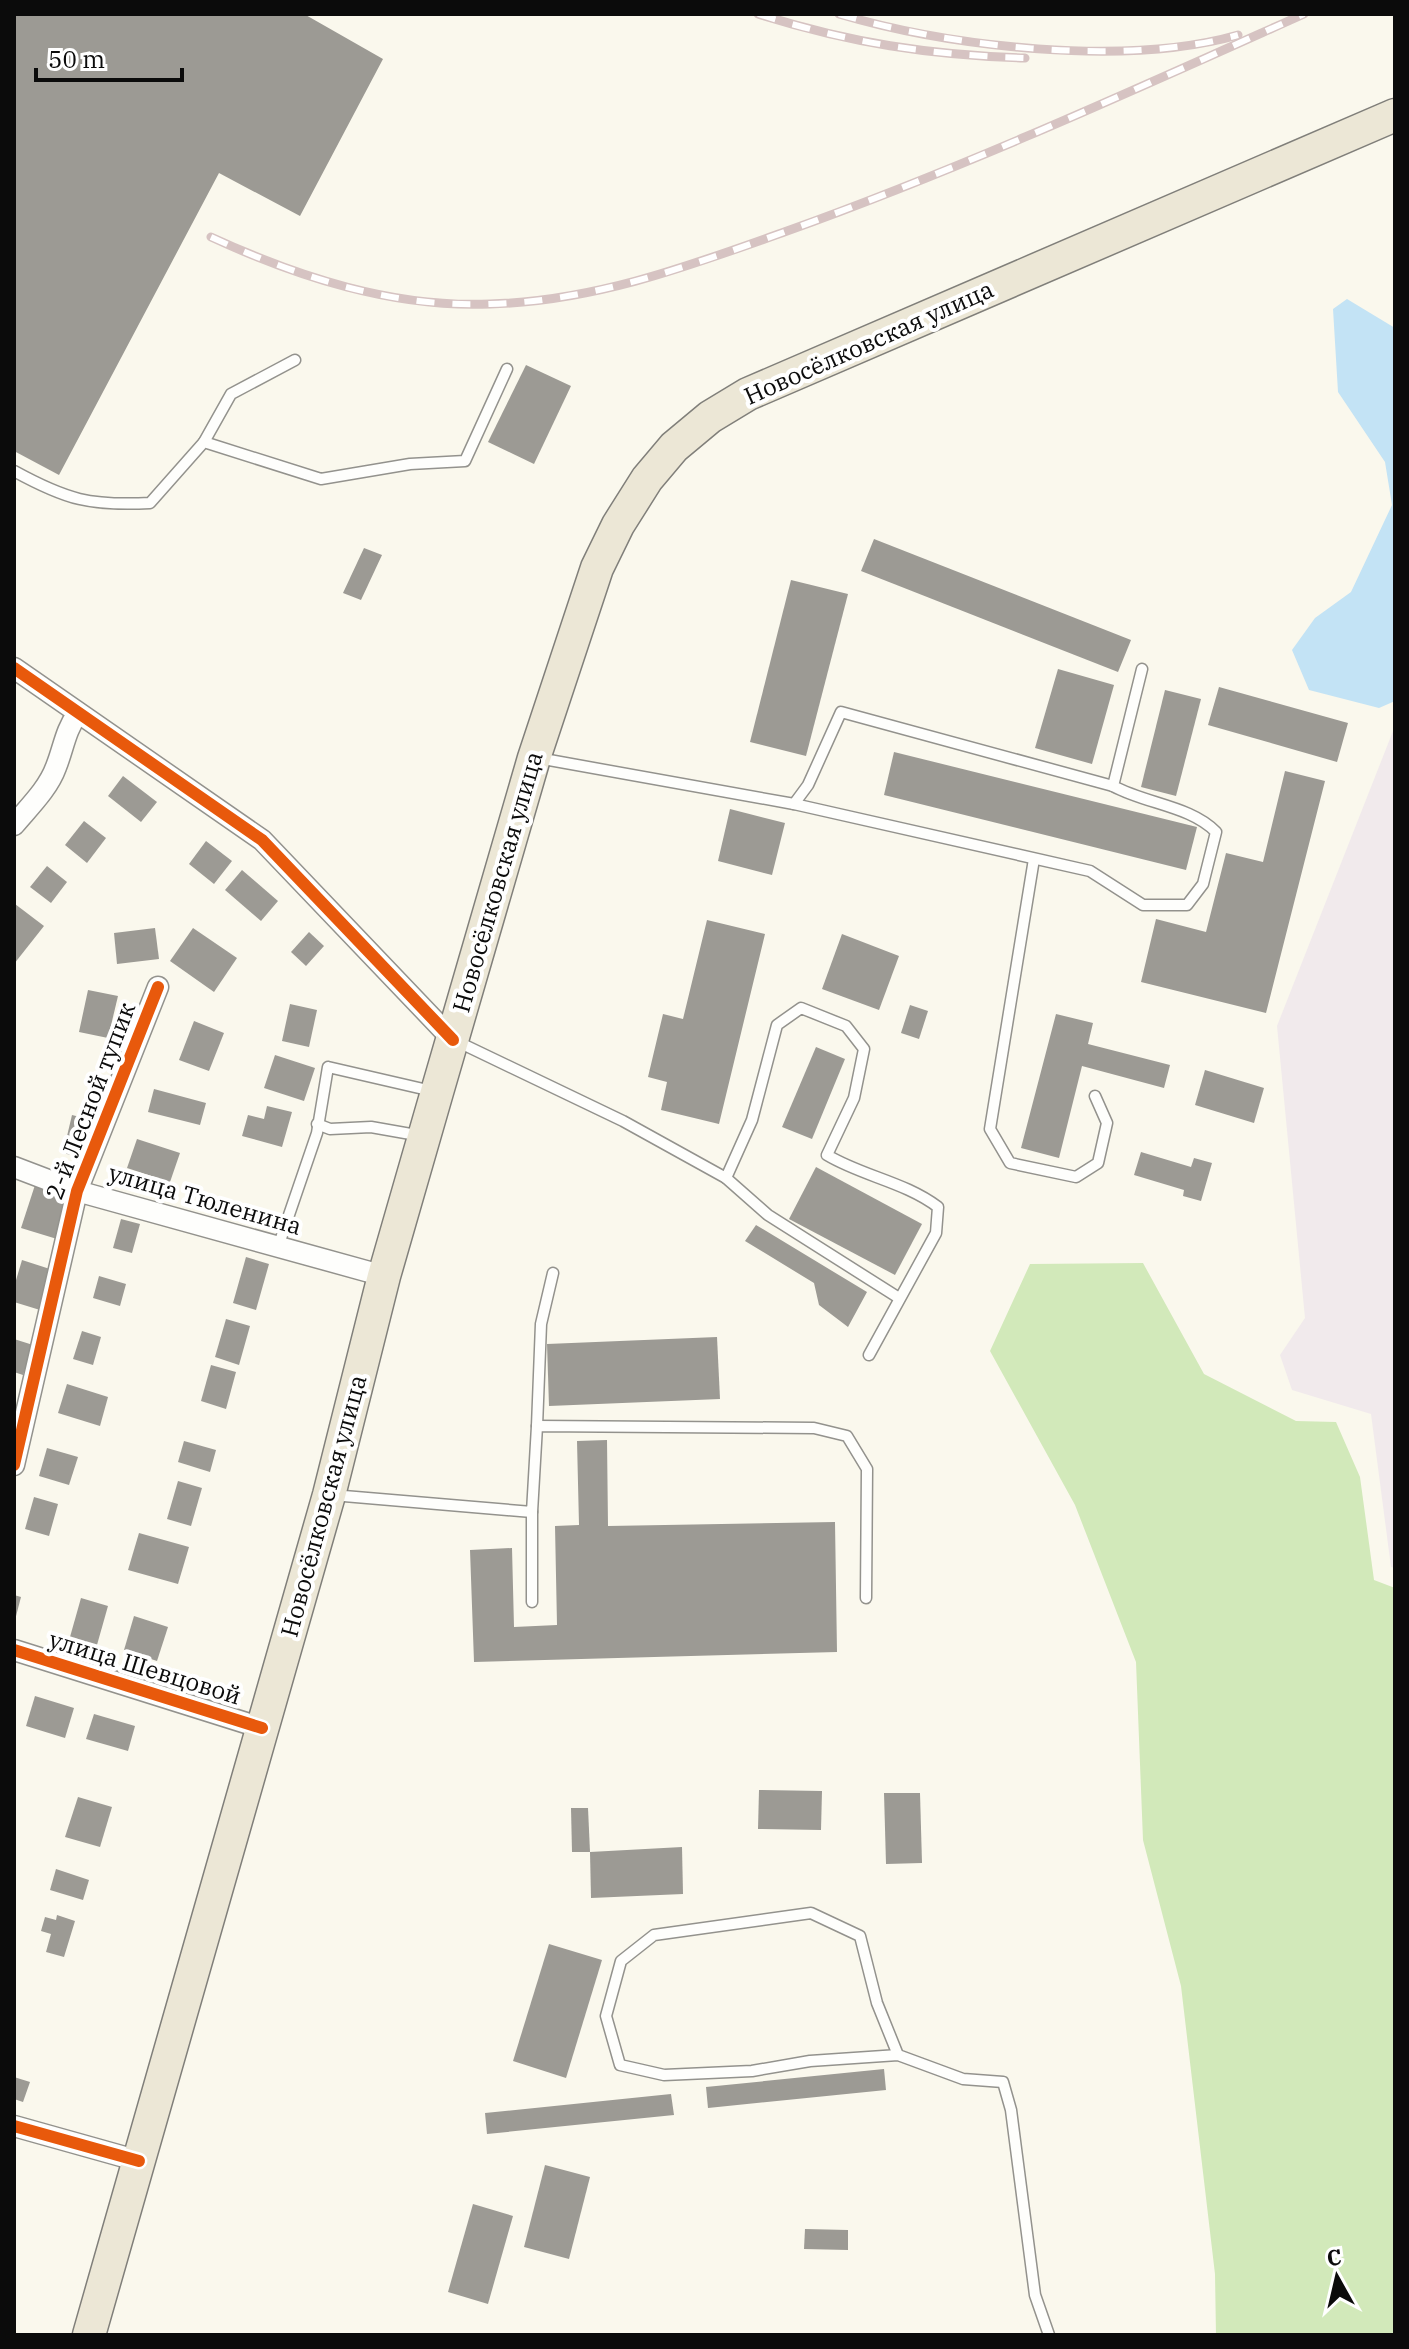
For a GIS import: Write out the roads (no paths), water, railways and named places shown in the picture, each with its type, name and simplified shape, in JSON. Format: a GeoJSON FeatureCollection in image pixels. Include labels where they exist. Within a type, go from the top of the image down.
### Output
{"type":"FeatureCollection","features":[{"type":"Feature","properties":{"kind":"main road","name":"Новосёлковская улица"},"geometry":{"type":"LineString","coordinates":[[89,2335],[329,1495],[384,1276],[534,758],[597,568],[618,525],[674,447],[710,417],[748,394],[1395,115]]}},
{"type":"Feature","properties":{"kind":"street"},"geometry":{"type":"LineString","coordinates":[[14,668],[208,799],[262,840],[453,1040]]}},
{"type":"Feature","properties":{"kind":"street"},"geometry":{"type":"LineString","coordinates":[[14,825],[50,779],[65,731],[78,713]]}},
{"type":"Feature","properties":{"kind":"street","name":"2-й Лесной тупик"},"geometry":{"type":"LineString","coordinates":[[14,1465],[77,1191],[158,987]]}},
{"type":"Feature","properties":{"kind":"street","name":"улица Тюленина"},"geometry":{"type":"LineString","coordinates":[[14,1167],[77,1191],[384,1276]]}},
{"type":"Feature","properties":{"kind":"street","name":"улица Шевцовой"},"geometry":{"type":"LineString","coordinates":[[14,1650],[262,1728]]}},
{"type":"Feature","properties":{"kind":"street"},"geometry":{"type":"LineString","coordinates":[[14,2126],[139,2161]]}},
{"type":"Feature","properties":{"kind":"lane"},"geometry":{"type":"LineString","coordinates":[[14,471],[55,493],[101,506],[150,503],[204,442],[231,394],[295,360]]}},
{"type":"Feature","properties":{"kind":"lane"},"geometry":{"type":"LineString","coordinates":[[204,442],[321,479],[410,464],[465,461],[507,369]]}},
{"type":"Feature","properties":{"kind":"lane"},"geometry":{"type":"LineString","coordinates":[[1113,786],[1142,669]]}},
{"type":"Feature","properties":{"kind":"lane"},"geometry":{"type":"LineString","coordinates":[[534,758],[794,804],[1090,871],[1143,905],[1187,905],[1203,884],[1216,832],[1202,817],[1138,800],[1113,786],[841,712],[808,785],[794,804]]}},
{"type":"Feature","properties":{"kind":"lane"},"geometry":{"type":"LineString","coordinates":[[1034,859],[990,1129],[1010,1163],[1076,1177],[1098,1163],[1107,1123],[1095,1096]]}},
{"type":"Feature","properties":{"kind":"lane"},"geometry":{"type":"LineString","coordinates":[[726,1178],[752,1120],[777,1025],[801,1008],[846,1026],[864,1049],[854,1098],[827,1155],[853,1171],[918,1192],[938,1207],[936,1233],[869,1355]]}},
{"type":"Feature","properties":{"kind":"lane"},"geometry":{"type":"LineString","coordinates":[[453,1040],[623,1121],[726,1178],[768,1215],[899,1298]]}},
{"type":"Feature","properties":{"kind":"lane"},"geometry":{"type":"LineString","coordinates":[[278,1247],[317,1124],[328,1067],[437,1092]]}},
{"type":"Feature","properties":{"kind":"lane"},"geometry":{"type":"LineString","coordinates":[[317,1124],[330,1129],[371,1127],[425,1137]]}},
{"type":"Feature","properties":{"kind":"lane"},"geometry":{"type":"LineString","coordinates":[[532,1602],[532,1512],[541,1324],[553,1273]]}},
{"type":"Feature","properties":{"kind":"lane"},"geometry":{"type":"LineString","coordinates":[[537,1426],[814,1428],[847,1436],[867,1469],[866,1598]]}},
{"type":"Feature","properties":{"kind":"lane"},"geometry":{"type":"LineString","coordinates":[[329,1495],[532,1512]]}},
{"type":"Feature","properties":{"kind":"lane"},"geometry":{"type":"LineString","coordinates":[[898,2055],[877,2003],[860,1936],[811,1913],[654,1935],[621,1961],[606,2016],[620,2065],[664,2075],[752,2071],[810,2061],[898,2055],[963,2079],[1003,2082],[1011,2110],[1035,2295],[1049,2335]]}},
{"type":"Feature","properties":{"kind":"water"},"geometry":{"type":"Polygon","coordinates":[[[1347,299],[1395,328],[1395,701],[1379,708],[1309,690],[1292,650],[1315,618],[1351,592],[1392,505],[1385,462],[1338,392],[1333,309],[1347,299]]]}},
{"type":"Feature","properties":{"kind":"railway"},"geometry":{"type":"LineString","coordinates":[[758,14],[825,33],[890,46],[1025,58]]}},
{"type":"Feature","properties":{"kind":"railway"},"geometry":{"type":"LineString","coordinates":[[839,14],[932,36],[1038,49],[1144,50],[1193,45],[1238,35]]}},
{"type":"Feature","properties":{"kind":"railway"},"geometry":{"type":"LineString","coordinates":[[211,237],[312,277],[418,301],[490,304],[604,289],[714,257],[853,207],[1048,127],[1304,14]]}}]}
